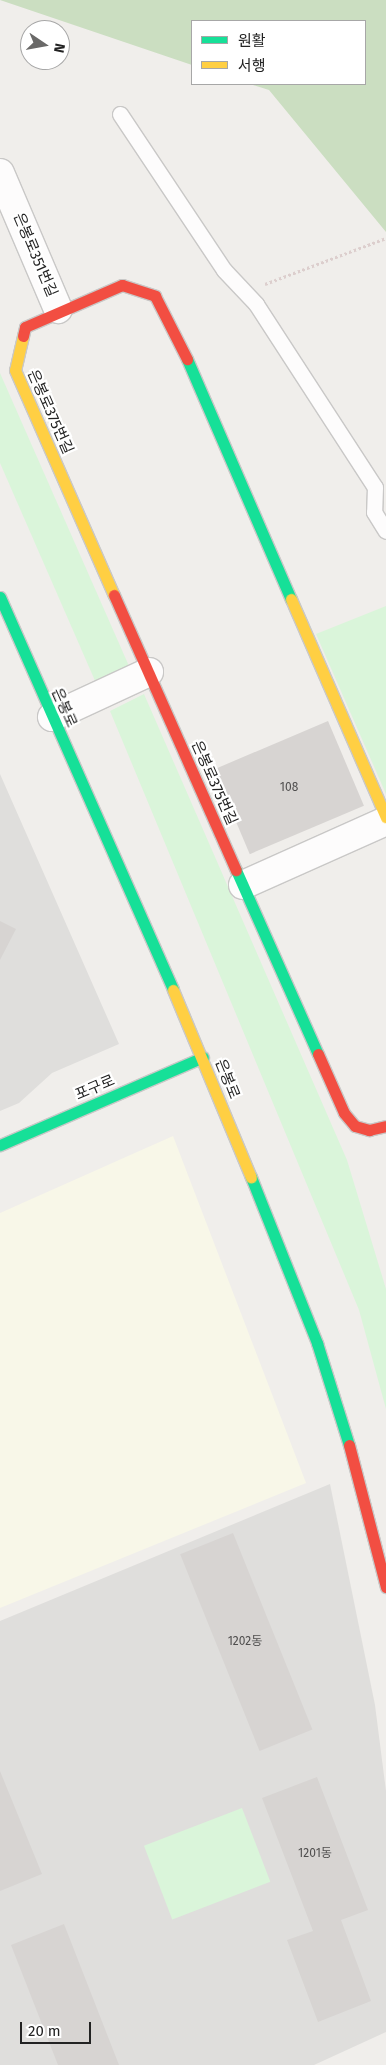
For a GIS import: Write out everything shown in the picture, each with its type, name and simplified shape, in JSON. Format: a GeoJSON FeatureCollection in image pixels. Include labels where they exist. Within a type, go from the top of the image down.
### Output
{"type":"FeatureCollection","features":[{"type":"Feature","properties":{"kind":"street","name":"은봉로351번길"},"geometry":{"type":"LineString","coordinates":[[0,173],[58,309]]}},
{"type":"Feature","properties":{"kind":"street","name":"은봉로375번길"},"geometry":{"type":"LineString","coordinates":[[386,817],[165,309],[155,296],[122,285],[58,309],[25,327],[15,370],[344,1113],[355,1126],[369,1130],[386,1126]]}},
{"type":"Feature","properties":{"kind":"street","name":"은봉로"},"geometry":{"type":"LineString","coordinates":[[0,597],[203,1057],[317,1343],[371,1517],[386,1587]]}},
{"type":"Feature","properties":{"kind":"street"},"geometry":{"type":"LineString","coordinates":[[52,717],[149,672]]}},
{"type":"Feature","properties":{"kind":"street"},"geometry":{"type":"LineString","coordinates":[[242,885],[386,821]]}},
{"type":"Feature","properties":{"kind":"street","name":"포구로"},"geometry":{"type":"LineString","coordinates":[[0,1145],[203,1057]]}},
{"type":"Feature","properties":{"kind":"lane"},"geometry":{"type":"LineString","coordinates":[[120,114],[187,218],[244,292],[375,488],[374,512],[386,531]]}},
{"type":"Feature","properties":{"kind":"path"},"geometry":{"type":"LineString","coordinates":[[244,292],[386,238]]}},
{"type":"Feature","properties":{"kind":"shaded area"},"geometry":{"type":"Polygon","coordinates":[[[0,774],[119,1044],[52,1073],[19,1103],[0,1111],[0,774]]]}},
{"type":"Feature","properties":{"kind":"shaded area"},"geometry":{"type":"Polygon","coordinates":[[[173,1136],[306,1483],[0,1608],[0,1213],[173,1136]]]}},
{"type":"Feature","properties":{"kind":"shaded area"},"geometry":{"type":"Polygon","coordinates":[[[330,1484],[375,1705],[386,1791],[386,2032],[314,2065],[0,2065],[0,1621],[330,1484]]]}},
{"type":"Feature","properties":{"kind":"green space"},"geometry":{"type":"Polygon","coordinates":[[[0,0],[386,0],[386,232],[269,90],[253,85],[366,85],[366,20],[191,20],[191,65],[70,24],[70,20],[59,20],[0,0]]]}},
{"type":"Feature","properties":{"kind":"green space"},"geometry":{"type":"Polygon","coordinates":[[[0,373],[129,666],[96,683],[0,463],[0,373]]]}},
{"type":"Feature","properties":{"kind":"green space"},"geometry":{"type":"Polygon","coordinates":[[[386,606],[386,794],[316,634],[386,606]]]}},
{"type":"Feature","properties":{"kind":"green space"},"geometry":{"type":"Polygon","coordinates":[[[144,694],[347,1160],[386,1289],[386,1409],[359,1310],[110,711],[144,694]]]}},
{"type":"Feature","properties":{"kind":"green space"},"geometry":{"type":"Polygon","coordinates":[[[242,1808],[270,1882],[172,1919],[144,1846],[242,1808]]]}},
{"type":"Feature","properties":{"kind":"building"},"geometry":{"type":"Polygon","coordinates":[[[328,721],[364,806],[250,854],[214,769],[328,721]]]}},
{"type":"Feature","properties":{"kind":"building"},"geometry":{"type":"Polygon","coordinates":[[[0,921],[16,929],[0,960],[0,921]]]}},
{"type":"Feature","properties":{"kind":"building"},"geometry":{"type":"Polygon","coordinates":[[[233,1533],[312,1730],[260,1751],[180,1554],[233,1533]]]}},
{"type":"Feature","properties":{"kind":"building"},"geometry":{"type":"Polygon","coordinates":[[[0,1771],[42,1874],[0,1891],[0,1771]]]}},
{"type":"Feature","properties":{"kind":"building"},"geometry":{"type":"Polygon","coordinates":[[[317,1777],[368,1910],[341,1920],[371,2001],[318,2022],[287,1940],[313,1931],[262,1798],[317,1777]]]}},
{"type":"Feature","properties":{"kind":"building"},"geometry":{"type":"Polygon","coordinates":[[[64,1924],[119,2065],[58,2065],[11,1945],[64,1924]]]}},
{"type":"Feature","properties":{"kind":"traffic: fast"},"geometry":{"type":"LineString","coordinates":[[187,359],[291,599]]}},
{"type":"Feature","properties":{"kind":"traffic: fast"},"geometry":{"type":"LineString","coordinates":[[0,597],[173,990]]}},
{"type":"Feature","properties":{"kind":"traffic: fast"},"geometry":{"type":"LineString","coordinates":[[236,870],[318,1054]]}},
{"type":"Feature","properties":{"kind":"traffic: fast"},"geometry":{"type":"LineString","coordinates":[[0,1145],[203,1057]]}},
{"type":"Feature","properties":{"kind":"traffic: fast"},"geometry":{"type":"LineString","coordinates":[[251,1177],[317,1343],[349,1445]]}},
{"type":"Feature","properties":{"kind":"traffic: slow"},"geometry":{"type":"LineString","coordinates":[[23,336],[15,370],[114,595]]}},
{"type":"Feature","properties":{"kind":"traffic: slow"},"geometry":{"type":"LineString","coordinates":[[291,599],[386,817]]}},
{"type":"Feature","properties":{"kind":"traffic: slow"},"geometry":{"type":"LineString","coordinates":[[173,990],[251,1177]]}},
{"type":"Feature","properties":{"kind":"traffic: jam"},"geometry":{"type":"LineString","coordinates":[[23,336],[25,327],[122,285],[155,296],[187,359]]}},
{"type":"Feature","properties":{"kind":"traffic: jam"},"geometry":{"type":"LineString","coordinates":[[114,595],[236,870]]}},
{"type":"Feature","properties":{"kind":"traffic: jam"},"geometry":{"type":"LineString","coordinates":[[318,1054],[344,1113],[355,1126],[369,1130],[386,1126]]}},
{"type":"Feature","properties":{"kind":"traffic: jam"},"geometry":{"type":"LineString","coordinates":[[349,1445],[386,1587]]}}]}
